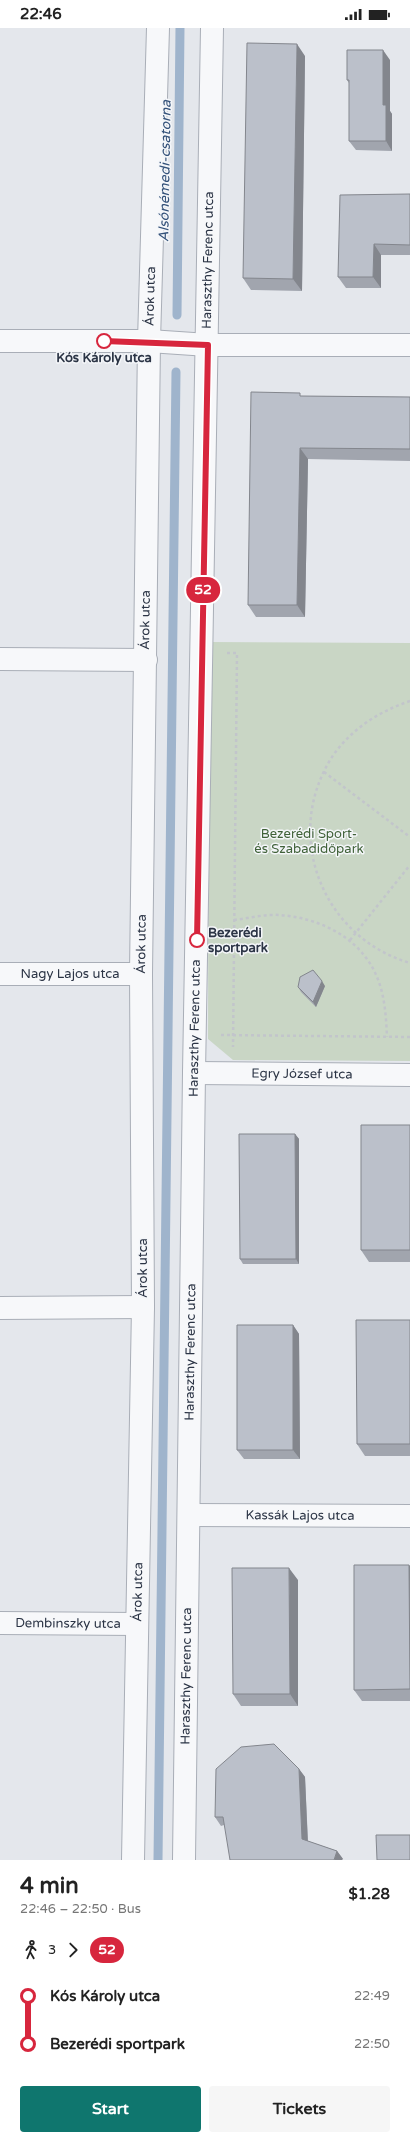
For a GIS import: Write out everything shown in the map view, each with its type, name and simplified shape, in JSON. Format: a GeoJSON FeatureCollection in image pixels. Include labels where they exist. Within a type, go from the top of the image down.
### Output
{"type":"FeatureCollection","features":[{"type":"Feature","properties":{"kind":"street","name":"Árok utca"},"geometry":{"type":"LineString","coordinates":[[133,1860],[143,1307],[141,974],[149,341],[158,28]]}},
{"type":"Feature","properties":{"kind":"street","name":"Haraszthy Ferenc utca"},"geometry":{"type":"LineString","coordinates":[[184,1860],[190,1515],[194,1073],[208,345],[212,28]]}},
{"type":"Feature","properties":{"kind":"street"},"geometry":{"type":"LineString","coordinates":[[0,340],[149,341],[208,345],[410,345]]}},
{"type":"Feature","properties":{"kind":"street"},"geometry":{"type":"LineString","coordinates":[[0,659],[146,660]]}},
{"type":"Feature","properties":{"kind":"street","name":"Nagy Lajos utca"},"geometry":{"type":"LineString","coordinates":[[0,974],[141,974]]}},
{"type":"Feature","properties":{"kind":"street","name":"Egry József utca"},"geometry":{"type":"LineString","coordinates":[[194,1073],[410,1075]]}},
{"type":"Feature","properties":{"kind":"street"},"geometry":{"type":"LineString","coordinates":[[0,1308],[143,1307]]}},
{"type":"Feature","properties":{"kind":"street","name":"Kassák Lajos utca"},"geometry":{"type":"LineString","coordinates":[[190,1515],[410,1516]]}},
{"type":"Feature","properties":{"kind":"street","name":"Dembinszky utca"},"geometry":{"type":"LineString","coordinates":[[0,1623],[137,1624]]}},
{"type":"Feature","properties":{"kind":"path"},"geometry":{"type":"LineString","coordinates":[[202,653],[237,653],[233,1073]]}},
{"type":"Feature","properties":{"kind":"path"},"geometry":{"type":"LineString","coordinates":[[410,701],[380,713],[366,722],[335,754],[324,772],[317,791],[312,812],[311,846],[313,858],[325,895],[340,917],[356,933],[384,952],[410,963]]}},
{"type":"Feature","properties":{"kind":"path"},"geometry":{"type":"LineString","coordinates":[[324,772],[410,837]]}},
{"type":"Feature","properties":{"kind":"path"},"geometry":{"type":"LineString","coordinates":[[350,940],[410,865]]}},
{"type":"Feature","properties":{"kind":"path"},"geometry":{"type":"LineString","coordinates":[[234,920],[278,915],[303,918],[328,926],[350,940],[367,960],[377,976],[385,1008],[387,1037]]}},
{"type":"Feature","properties":{"kind":"path"},"geometry":{"type":"LineString","coordinates":[[195,1035],[410,1037]]}},
{"type":"Feature","properties":{"kind":"green space","name":"Bezerédi Sport- és Szabadidőpark"},"geometry":{"type":"Polygon","coordinates":[[[209,642],[410,643],[410,1061],[233,1060],[208,1039],[209,642]]]}},
{"type":"Feature","properties":{"kind":"building"},"geometry":{"type":"Polygon","coordinates":[[[247,43],[297,44],[293,279],[243,278],[247,43]]]}},
{"type":"Feature","properties":{"kind":"building"},"geometry":{"type":"Polygon","coordinates":[[[347,50],[383,50],[383,105],[386,105],[386,141],[349,141],[349,80],[347,80],[347,50]]]}},
{"type":"Feature","properties":{"kind":"building"},"geometry":{"type":"Polygon","coordinates":[[[410,194],[410,245],[374,244],[373,277],[338,277],[340,195],[410,194]]]}},
{"type":"Feature","properties":{"kind":"building"},"geometry":{"type":"Polygon","coordinates":[[[251,392],[300,393],[300,396],[410,397],[410,449],[300,448],[297,605],[248,605],[251,392]]]}},
{"type":"Feature","properties":{"kind":"building"},"geometry":{"type":"Polygon","coordinates":[[[313,970],[322,981],[313,1002],[298,987],[300,977],[313,970]]]}},
{"type":"Feature","properties":{"kind":"building"},"geometry":{"type":"Polygon","coordinates":[[[361,1125],[410,1125],[410,1250],[361,1250],[361,1125]]]}},
{"type":"Feature","properties":{"kind":"building"},"geometry":{"type":"Polygon","coordinates":[[[239,1134],[295,1134],[296,1259],[240,1259],[239,1134]]]}},
{"type":"Feature","properties":{"kind":"building"},"geometry":{"type":"Polygon","coordinates":[[[356,1320],[410,1320],[410,1444],[357,1444],[356,1320]]]}},
{"type":"Feature","properties":{"kind":"building"},"geometry":{"type":"Polygon","coordinates":[[[237,1325],[293,1325],[293,1450],[237,1450],[237,1325]]]}},
{"type":"Feature","properties":{"kind":"building"},"geometry":{"type":"Polygon","coordinates":[[[354,1565],[409,1565],[410,1689],[354,1690],[354,1565]]]}},
{"type":"Feature","properties":{"kind":"building"},"geometry":{"type":"Polygon","coordinates":[[[232,1568],[289,1568],[290,1694],[233,1694],[232,1568]]]}},
{"type":"Feature","properties":{"kind":"building"},"geometry":{"type":"Polygon","coordinates":[[[274,1744],[299,1769],[302,1839],[337,1851],[334,1860],[230,1860],[223,1817],[215,1817],[216,1769],[241,1747],[274,1744]]]}},
{"type":"Feature","properties":{"kind":"building"},"geometry":{"type":"Polygon","coordinates":[[[376,1835],[410,1835],[410,1860],[377,1860],[376,1835]]]}},
{"type":"Feature","properties":{"kind":"waterway","name":"Alsónémedi-csatorna"},"geometry":{"type":"LineString","coordinates":[[177,315],[180,28]]}},
{"type":"Feature","properties":{"kind":"waterway"},"geometry":{"type":"LineString","coordinates":[[158,1860],[176,372]]}},
{"type":"Feature","properties":{"kind":"bus line","name":"52"},"geometry":{"type":"LineString","coordinates":[[104,341],[149,341],[208,345],[197,940]]}},
{"type":"Feature","properties":{"kind":"place","name":"Kós Károly utca"},"geometry":{"type":"Point","coordinates":[104,341]}},
{"type":"Feature","properties":{"kind":"place","name":"Bezerédi sportpark"},"geometry":{"type":"Point","coordinates":[197,940]}}]}
